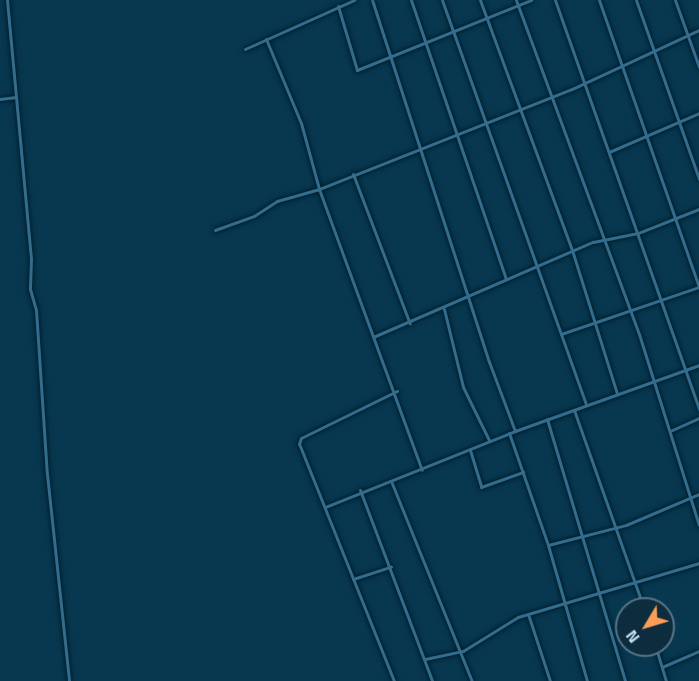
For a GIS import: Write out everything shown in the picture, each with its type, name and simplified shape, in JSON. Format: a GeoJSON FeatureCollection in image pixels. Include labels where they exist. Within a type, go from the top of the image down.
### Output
{"type":"FeatureCollection","features":[{"type":"Feature","properties":{"kind":"street"},"geometry":{"type":"LineString","coordinates":[[7,0],[30,289],[36,310],[47,474],[69,681]]}},
{"type":"Feature","properties":{"kind":"street"},"geometry":{"type":"LineString","coordinates":[[245,49],[354,0]]}},
{"type":"Feature","properties":{"kind":"street"},"geometry":{"type":"LineString","coordinates":[[372,0],[515,431]]}},
{"type":"Feature","properties":{"kind":"street"},"geometry":{"type":"LineString","coordinates":[[411,0],[454,135],[506,279]]}},
{"type":"Feature","properties":{"kind":"street"},"geometry":{"type":"LineString","coordinates":[[442,0],[586,405]]}},
{"type":"Feature","properties":{"kind":"street"},"geometry":{"type":"LineString","coordinates":[[480,0],[572,250],[617,394]]}},
{"type":"Feature","properties":{"kind":"street"},"geometry":{"type":"LineString","coordinates":[[516,0],[554,97],[655,381],[699,525]]}},
{"type":"Feature","properties":{"kind":"street"},"geometry":{"type":"LineString","coordinates":[[338,6],[355,69],[426,44],[531,0]]}},
{"type":"Feature","properties":{"kind":"street"},"geometry":{"type":"LineString","coordinates":[[555,0],[699,409]]}},
{"type":"Feature","properties":{"kind":"street"},"geometry":{"type":"LineString","coordinates":[[561,334],[661,298],[699,287],[599,0]]}},
{"type":"Feature","properties":{"kind":"street"},"geometry":{"type":"LineString","coordinates":[[636,0],[656,50],[699,179]]}},
{"type":"Feature","properties":{"kind":"street"},"geometry":{"type":"LineString","coordinates":[[675,0],[699,67]]}},
{"type":"Feature","properties":{"kind":"street"},"geometry":{"type":"LineString","coordinates":[[214,230],[254,216],[277,201],[319,189],[420,147],[554,97],[699,30]]}},
{"type":"Feature","properties":{"kind":"street"},"geometry":{"type":"LineString","coordinates":[[267,39],[301,123],[319,189],[373,337],[397,391],[422,470]]}},
{"type":"Feature","properties":{"kind":"street"},"geometry":{"type":"LineString","coordinates":[[0,99],[16,97]]}},
{"type":"Feature","properties":{"kind":"street"},"geometry":{"type":"LineString","coordinates":[[609,152],[680,123],[699,112]]}},
{"type":"Feature","properties":{"kind":"street"},"geometry":{"type":"LineString","coordinates":[[353,174],[410,324]]}},
{"type":"Feature","properties":{"kind":"street"},"geometry":{"type":"LineString","coordinates":[[373,337],[470,299],[506,279],[572,250],[638,233],[699,208]]}},
{"type":"Feature","properties":{"kind":"street"},"geometry":{"type":"LineString","coordinates":[[444,309],[465,393],[490,441]]}},
{"type":"Feature","properties":{"kind":"street"},"geometry":{"type":"LineString","coordinates":[[325,507],[360,490],[422,470],[515,431],[699,365]]}},
{"type":"Feature","properties":{"kind":"street"},"geometry":{"type":"LineString","coordinates":[[394,681],[299,441],[397,391]]}},
{"type":"Feature","properties":{"kind":"street"},"geometry":{"type":"LineString","coordinates":[[574,410],[640,597]]}},
{"type":"Feature","properties":{"kind":"street"},"geometry":{"type":"LineString","coordinates":[[670,431],[699,418]]}},
{"type":"Feature","properties":{"kind":"street"},"geometry":{"type":"LineString","coordinates":[[547,419],[625,681]]}},
{"type":"Feature","properties":{"kind":"street"},"geometry":{"type":"LineString","coordinates":[[509,434],[548,545],[562,606],[587,681]]}},
{"type":"Feature","properties":{"kind":"street"},"geometry":{"type":"LineString","coordinates":[[470,450],[481,487],[523,472]]}},
{"type":"Feature","properties":{"kind":"street"},"geometry":{"type":"LineString","coordinates":[[391,481],[463,651],[472,681]]}},
{"type":"Feature","properties":{"kind":"street"},"geometry":{"type":"LineString","coordinates":[[360,490],[392,567],[432,681]]}},
{"type":"Feature","properties":{"kind":"street"},"geometry":{"type":"LineString","coordinates":[[548,545],[581,533],[617,527],[699,494]]}},
{"type":"Feature","properties":{"kind":"street"},"geometry":{"type":"LineString","coordinates":[[425,659],[463,651],[495,627],[528,614],[562,606],[599,592],[699,563]]}},
{"type":"Feature","properties":{"kind":"street"},"geometry":{"type":"LineString","coordinates":[[353,579],[392,567]]}},
{"type":"Feature","properties":{"kind":"street"},"geometry":{"type":"LineString","coordinates":[[528,614],[550,681]]}},
{"type":"Feature","properties":{"kind":"street"},"geometry":{"type":"LineString","coordinates":[[662,667],[699,651]]}},
{"type":"Feature","properties":{"kind":"street"},"geometry":{"type":"LineString","coordinates":[[659,657],[666,681]]}}]}
